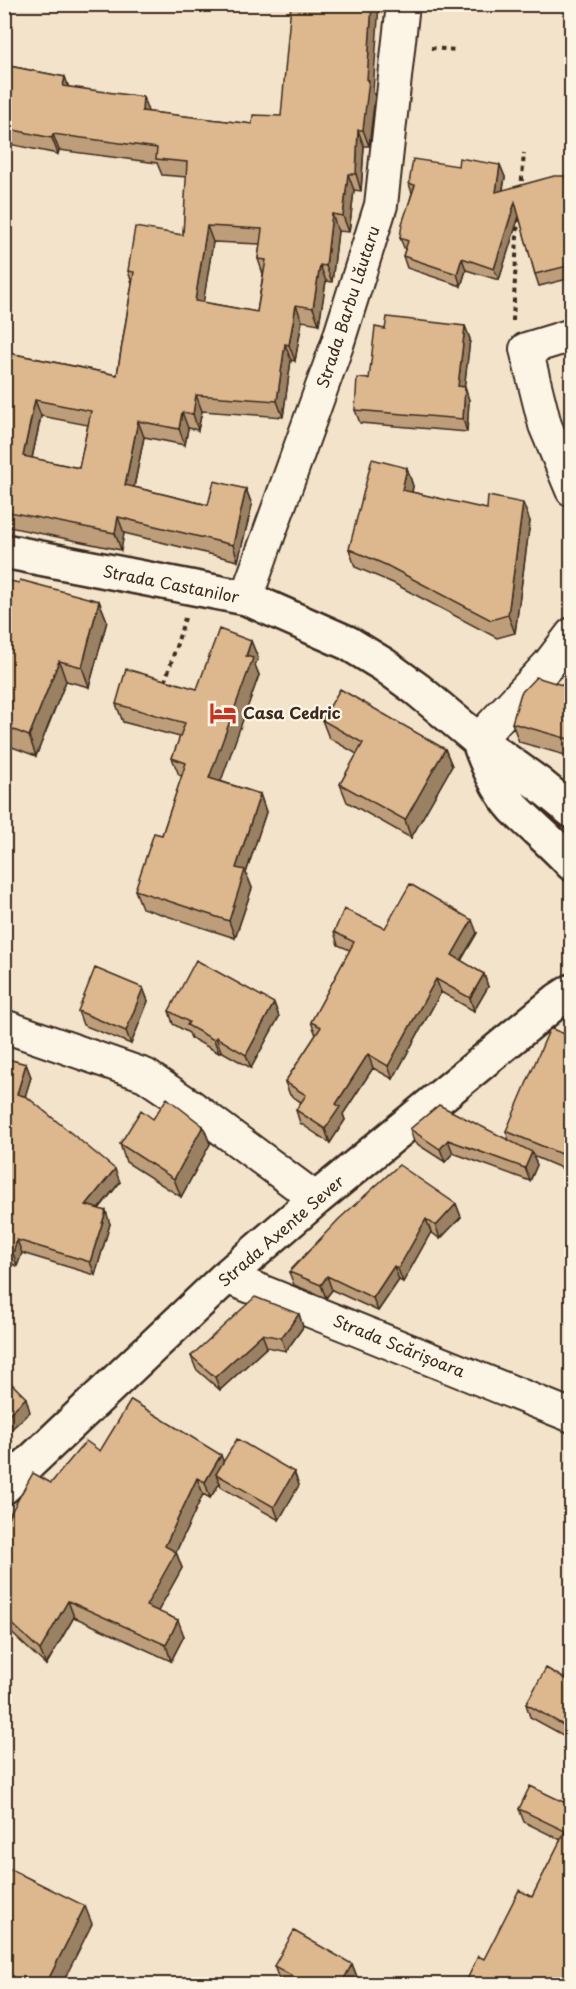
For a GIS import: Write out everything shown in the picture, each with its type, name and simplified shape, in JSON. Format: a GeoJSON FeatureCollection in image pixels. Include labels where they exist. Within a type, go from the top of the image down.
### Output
{"type":"FeatureCollection","features":[{"type":"Feature","properties":{"kind":"main road","name":"Strada Castanilor"},"geometry":{"type":"LineString","coordinates":[[4,551],[246,598],[348,644],[384,665],[418,690],[478,740],[539,784],[572,812]]}},
{"type":"Feature","properties":{"kind":"main road"},"geometry":{"type":"LineString","coordinates":[[478,740],[490,774],[513,806],[572,864]]}},
{"type":"Feature","properties":{"kind":"main road","name":"Strada Axente Sever"},"geometry":{"type":"LineString","coordinates":[[4,1487],[226,1276],[316,1199],[558,1000],[572,991]]}},
{"type":"Feature","properties":{"kind":"street","name":"Strada Barbu Lăutaru"},"geometry":{"type":"LineString","coordinates":[[246,598],[337,345],[381,205],[403,4]]}},
{"type":"Feature","properties":{"kind":"street"},"geometry":{"type":"LineString","coordinates":[[572,335],[526,349],[545,425],[572,490]]}},
{"type":"Feature","properties":{"kind":"street"},"geometry":{"type":"LineString","coordinates":[[478,740],[549,664],[572,634]]}},
{"type":"Feature","properties":{"kind":"street"},"geometry":{"type":"LineString","coordinates":[[4,1026],[145,1076],[191,1106],[316,1199]]}},
{"type":"Feature","properties":{"kind":"street","name":"Strada Scărișoara"},"geometry":{"type":"LineString","coordinates":[[226,1276],[572,1416]]}},
{"type":"Feature","properties":{"kind":"path"},"geometry":{"type":"LineString","coordinates":[[520,197],[524,153]]}},
{"type":"Feature","properties":{"kind":"path"},"geometry":{"type":"LineString","coordinates":[[519,208],[512,320],[526,349]]}},
{"type":"Feature","properties":{"kind":"path"},"geometry":{"type":"LineString","coordinates":[[164,684],[195,588]]}},
{"type":"Feature","properties":{"kind":"building"},"geometry":{"type":"Polygon","coordinates":[[[291,4],[372,4],[367,80],[369,80],[363,130],[358,130],[356,174],[348,174],[343,216],[332,214],[326,266],[320,265],[313,308],[296,305],[289,345],[285,344],[277,401],[196,395],[193,414],[182,412],[179,429],[138,421],[125,485],[208,505],[214,481],[246,489],[233,545],[118,517],[115,533],[4,511],[4,352],[117,375],[134,272],[128,271],[135,227],[183,235],[187,162],[156,159],[157,148],[53,134],[52,138],[4,128],[4,65],[65,77],[63,86],[143,97],[142,111],[252,124],[253,115],[281,116],[291,4]],[[207,226],[195,301],[257,312],[266,260],[258,259],[262,229],[207,226]],[[35,400],[23,456],[79,468],[91,411],[35,400]]]}},
{"type":"Feature","properties":{"kind":"building"},"geometry":{"type":"Polygon","coordinates":[[[459,158],[500,165],[496,192],[554,176],[565,176],[572,201],[572,265],[535,274],[515,202],[494,269],[462,258],[457,274],[403,256],[408,241],[400,238],[402,224],[415,185],[409,184],[413,159],[458,166],[459,158]]]}},
{"type":"Feature","properties":{"kind":"building"},"geometry":{"type":"Polygon","coordinates":[[[387,317],[465,326],[458,386],[465,387],[463,419],[355,410],[357,378],[369,379],[375,327],[385,329],[387,317]]]}},
{"type":"Feature","properties":{"kind":"building"},"geometry":{"type":"Polygon","coordinates":[[[572,344],[572,366],[565,346],[572,344]]]}},
{"type":"Feature","properties":{"kind":"building"},"geometry":{"type":"Polygon","coordinates":[[[372,459],[407,468],[402,490],[487,509],[488,496],[523,503],[508,615],[491,620],[386,565],[349,549],[372,459]]]}},
{"type":"Feature","properties":{"kind":"building"},"geometry":{"type":"Polygon","coordinates":[[[4,580],[19,583],[20,580],[99,601],[82,667],[59,661],[29,736],[4,726],[4,580]]]}},
{"type":"Feature","properties":{"kind":"building"},"geometry":{"type":"Polygon","coordinates":[[[219,629],[251,641],[246,656],[253,658],[209,778],[260,794],[236,868],[245,870],[229,921],[135,890],[154,833],[162,835],[186,763],[172,758],[185,723],[116,704],[126,669],[197,689],[219,629]]]}},
{"type":"Feature","properties":{"kind":"building"},"geometry":{"type":"Polygon","coordinates":[[[536,677],[572,688],[572,740],[512,723],[521,693],[536,677]]]}},
{"type":"Feature","properties":{"kind":"building"},"geometry":{"type":"Polygon","coordinates":[[[340,689],[445,749],[405,820],[340,784],[363,743],[322,720],[340,689]]]}},
{"type":"Feature","properties":{"kind":"building"},"geometry":{"type":"Polygon","coordinates":[[[410,884],[472,920],[452,955],[484,974],[470,998],[436,979],[388,1066],[368,1054],[336,1104],[340,1107],[325,1129],[296,1110],[306,1095],[285,1082],[321,1027],[311,1022],[354,942],[334,932],[344,909],[385,928],[410,884]]]}},
{"type":"Feature","properties":{"kind":"building"},"geometry":{"type":"Polygon","coordinates":[[[196,960],[274,1003],[246,1055],[216,1037],[214,1040],[187,1025],[189,1022],[169,1011],[196,960]]]}},
{"type":"Feature","properties":{"kind":"building"},"geometry":{"type":"Polygon","coordinates":[[[95,968],[143,988],[126,1031],[78,1011],[95,968]]]}},
{"type":"Feature","properties":{"kind":"building"},"geometry":{"type":"Polygon","coordinates":[[[550,1028],[572,1037],[572,1129],[561,1154],[506,1131],[550,1028]]]}},
{"type":"Feature","properties":{"kind":"building"},"geometry":{"type":"Polygon","coordinates":[[[4,1058],[26,1064],[17,1094],[27,1097],[115,1169],[86,1205],[106,1211],[90,1262],[17,1240],[13,1253],[4,1250],[4,1162],[7,1154],[4,1153],[4,1058]]]}},
{"type":"Feature","properties":{"kind":"building"},"geometry":{"type":"Polygon","coordinates":[[[167,1098],[203,1126],[174,1179],[120,1144],[141,1110],[153,1119],[167,1098]]]}},
{"type":"Feature","properties":{"kind":"building"},"geometry":{"type":"Polygon","coordinates":[[[439,1105],[532,1152],[525,1168],[448,1140],[440,1149],[410,1129],[439,1105]]]}},
{"type":"Feature","properties":{"kind":"building"},"geometry":{"type":"Polygon","coordinates":[[[399,1165],[456,1204],[436,1226],[426,1219],[398,1269],[394,1266],[373,1298],[327,1276],[321,1285],[289,1272],[339,1219],[399,1165]]]}},
{"type":"Feature","properties":{"kind":"building"},"geometry":{"type":"Polygon","coordinates":[[[255,1297],[299,1314],[281,1338],[262,1334],[215,1377],[191,1356],[255,1297]]]}},
{"type":"Feature","properties":{"kind":"building"},"geometry":{"type":"Polygon","coordinates":[[[4,1376],[26,1398],[4,1418],[4,1376]]]}},
{"type":"Feature","properties":{"kind":"building"},"geometry":{"type":"Polygon","coordinates":[[[131,1400],[221,1455],[205,1482],[197,1478],[165,1546],[176,1552],[146,1606],[178,1620],[166,1645],[68,1601],[40,1650],[4,1616],[4,1525],[33,1473],[51,1483],[86,1441],[100,1451],[131,1400]]]}},
{"type":"Feature","properties":{"kind":"building"},"geometry":{"type":"Polygon","coordinates":[[[237,1439],[294,1472],[274,1507],[216,1474],[237,1439]]]}},
{"type":"Feature","properties":{"kind":"building"},"geometry":{"type":"Polygon","coordinates":[[[546,1668],[572,1683],[572,1730],[526,1704],[546,1668]]]}},
{"type":"Feature","properties":{"kind":"building"},"geometry":{"type":"Polygon","coordinates":[[[530,1786],[572,1806],[572,1965],[562,1984],[465,1984],[478,1956],[484,1959],[519,1890],[532,1897],[565,1831],[519,1809],[530,1786]]]}},
{"type":"Feature","properties":{"kind":"building"},"geometry":{"type":"Polygon","coordinates":[[[4,1866],[85,1906],[46,1984],[4,1984],[4,1866]]]}},
{"type":"Feature","properties":{"kind":"building"},"geometry":{"type":"Polygon","coordinates":[[[294,1931],[352,1964],[341,1984],[307,1984],[274,1966],[294,1931]]]}},
{"type":"Feature","properties":{"kind":"place","name":"Casa Cedric"},"geometry":{"type":"Point","coordinates":[223,713]}}]}
